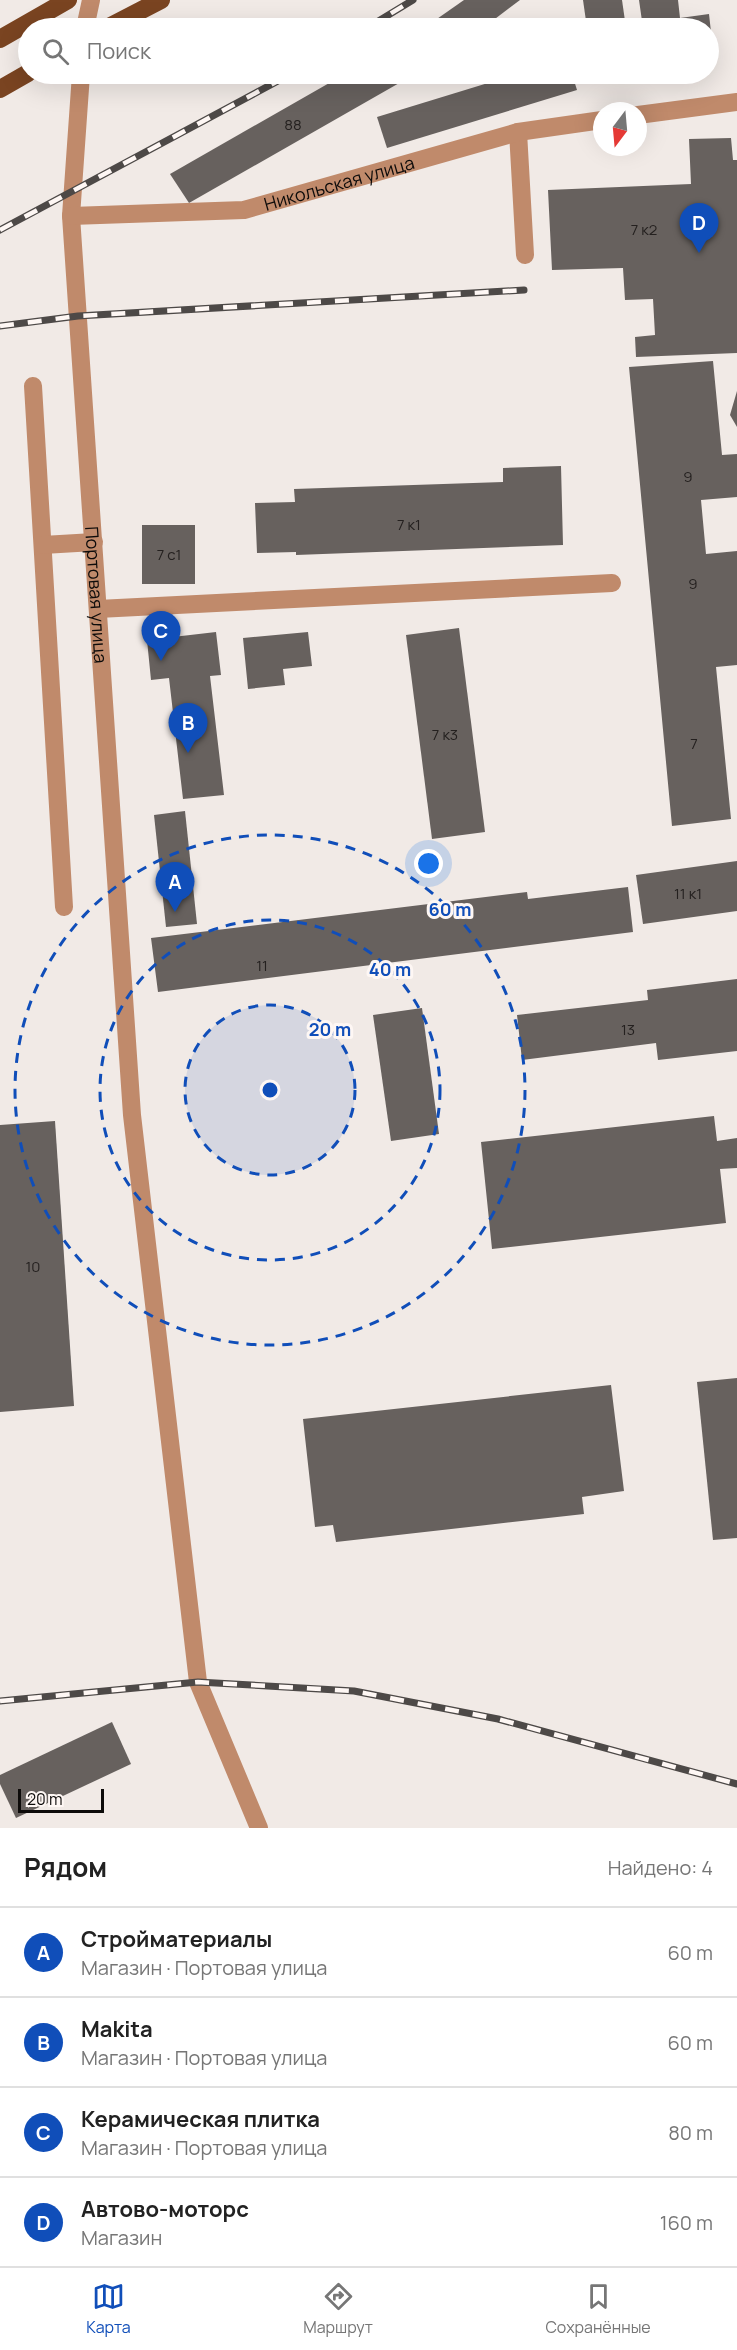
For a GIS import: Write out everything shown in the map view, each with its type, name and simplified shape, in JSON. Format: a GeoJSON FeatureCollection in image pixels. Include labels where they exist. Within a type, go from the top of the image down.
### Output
{"type":"FeatureCollection","features":[{"type":"Feature","properties":{"kind":"main road"},"geometry":{"type":"LineString","coordinates":[[37,18],[68,0]]}},
{"type":"Feature","properties":{"kind":"main road"},"geometry":{"type":"LineString","coordinates":[[126,18],[161,0]]}},
{"type":"Feature","properties":{"kind":"main road"},"geometry":{"type":"LineString","coordinates":[[0,39],[18,29]]}},
{"type":"Feature","properties":{"kind":"main road"},"geometry":{"type":"LineString","coordinates":[[0,89],[18,79]]}},
{"type":"Feature","properties":{"kind":"street"},"geometry":{"type":"LineString","coordinates":[[87,18],[91,0]]}},
{"type":"Feature","properties":{"kind":"street","name":"Портовая улица"},"geometry":{"type":"LineString","coordinates":[[80,84],[71,216],[132,1115],[198,1682],[259,1828]]}},
{"type":"Feature","properties":{"kind":"street"},"geometry":{"type":"LineString","coordinates":[[647,115],[737,102]]}},
{"type":"Feature","properties":{"kind":"street","name":"Никольская улица"},"geometry":{"type":"LineString","coordinates":[[71,216],[244,210],[518,132],[593,121]]}},
{"type":"Feature","properties":{"kind":"street"},"geometry":{"type":"LineString","coordinates":[[518,132],[525,255]]}},
{"type":"Feature","properties":{"kind":"street"},"geometry":{"type":"LineString","coordinates":[[33,386],[64,907]]}},
{"type":"Feature","properties":{"kind":"street"},"geometry":{"type":"LineString","coordinates":[[42,545],[94,542]]}},
{"type":"Feature","properties":{"kind":"street"},"geometry":{"type":"LineString","coordinates":[[98,609],[612,583]]}},
{"type":"Feature","properties":{"kind":"building"},"geometry":{"type":"Polygon","coordinates":[[[464,0],[520,0],[496,18],[438,18],[464,0]]]}},
{"type":"Feature","properties":{"kind":"building"},"geometry":{"type":"Polygon","coordinates":[[[583,0],[622,0],[625,18],[586,18],[583,0]]]}},
{"type":"Feature","properties":{"kind":"building"},"geometry":{"type":"Polygon","coordinates":[[[639,0],[678,0],[680,18],[642,18],[639,0]]]}},
{"type":"Feature","properties":{"kind":"building"},"geometry":{"type":"Polygon","coordinates":[[[709,14],[709,18],[680,18],[709,14]]]}},
{"type":"Feature","properties":{"kind":"building"},"geometry":{"type":"Polygon","coordinates":[[[328,84],[397,84],[189,203],[170,174],[328,84]]]}},
{"type":"Feature","properties":{"kind":"building"},"geometry":{"type":"Polygon","coordinates":[[[484,84],[575,84],[577,90],[387,148],[377,117],[484,84]]]}},
{"type":"Feature","properties":{"kind":"building"},"geometry":{"type":"Polygon","coordinates":[[[731,138],[733,160],[737,160],[737,353],[636,357],[635,337],[655,335],[653,299],[625,300],[623,268],[552,270],[548,190],[691,184],[689,139],[731,138]]]}},
{"type":"Feature","properties":{"kind":"building"},"geometry":{"type":"Polygon","coordinates":[[[713,361],[722,455],[737,454],[737,497],[701,500],[706,554],[737,551],[737,665],[716,667],[731,819],[672,826],[629,367],[713,361]]]}},
{"type":"Feature","properties":{"kind":"building"},"geometry":{"type":"Polygon","coordinates":[[[737,391],[737,427],[730,415],[737,391]]]}},
{"type":"Feature","properties":{"kind":"building"},"geometry":{"type":"Polygon","coordinates":[[[561,466],[563,545],[296,555],[296,552],[257,553],[255,503],[295,502],[294,489],[503,482],[503,468],[561,466]]]}},
{"type":"Feature","properties":{"kind":"building"},"geometry":{"type":"Polygon","coordinates":[[[142,525],[195,525],[195,584],[142,584],[142,525]]]}},
{"type":"Feature","properties":{"kind":"building"},"geometry":{"type":"Polygon","coordinates":[[[459,628],[485,832],[432,839],[406,635],[459,628]]]}},
{"type":"Feature","properties":{"kind":"building"},"geometry":{"type":"Polygon","coordinates":[[[216,632],[221,675],[210,676],[224,795],[183,799],[169,678],[151,680],[147,640],[216,632]]]}},
{"type":"Feature","properties":{"kind":"building"},"geometry":{"type":"Polygon","coordinates":[[[308,632],[312,666],[283,669],[285,685],[248,689],[243,638],[308,632]]]}},
{"type":"Feature","properties":{"kind":"building"},"geometry":{"type":"Polygon","coordinates":[[[185,811],[197,924],[166,927],[154,815],[185,811]]]}},
{"type":"Feature","properties":{"kind":"building"},"geometry":{"type":"Polygon","coordinates":[[[737,861],[737,911],[643,924],[636,875],[737,861]]]}},
{"type":"Feature","properties":{"kind":"building"},"geometry":{"type":"Polygon","coordinates":[[[628,887],[633,932],[158,992],[151,938],[527,892],[528,899],[628,887]]]}},
{"type":"Feature","properties":{"kind":"building"},"geometry":{"type":"Polygon","coordinates":[[[737,979],[737,1051],[658,1060],[656,1043],[522,1060],[517,1015],[648,1000],[647,990],[737,979]]]}},
{"type":"Feature","properties":{"kind":"building"},"geometry":{"type":"Polygon","coordinates":[[[422,1008],[439,1134],[391,1141],[373,1015],[422,1008]]]}},
{"type":"Feature","properties":{"kind":"building"},"geometry":{"type":"Polygon","coordinates":[[[714,1116],[717,1141],[737,1138],[737,1168],[720,1169],[726,1223],[492,1249],[481,1142],[714,1116]]]}},
{"type":"Feature","properties":{"kind":"building"},"geometry":{"type":"Polygon","coordinates":[[[55,1121],[74,1406],[0,1412],[0,1125],[55,1121]]]}},
{"type":"Feature","properties":{"kind":"building"},"geometry":{"type":"Polygon","coordinates":[[[737,1378],[737,1538],[713,1540],[697,1382],[737,1378]]]}},
{"type":"Feature","properties":{"kind":"building"},"geometry":{"type":"Polygon","coordinates":[[[611,1385],[624,1491],[582,1497],[584,1514],[336,1542],[333,1525],[315,1527],[303,1419],[611,1385]]]}},
{"type":"Feature","properties":{"kind":"building"},"geometry":{"type":"Polygon","coordinates":[[[112,1722],[131,1764],[16,1818],[0,1784],[0,1775],[112,1722]]]}},
{"type":"Feature","properties":{"kind":"railway"},"geometry":{"type":"LineString","coordinates":[[383,18],[413,0]]}},
{"type":"Feature","properties":{"kind":"railway"},"geometry":{"type":"LineString","coordinates":[[0,230],[272,84]]}},
{"type":"Feature","properties":{"kind":"railway"},"geometry":{"type":"LineString","coordinates":[[0,326],[78,316],[524,290]]}},
{"type":"Feature","properties":{"kind":"railway"},"geometry":{"type":"LineString","coordinates":[[0,1701],[198,1682],[354,1691],[498,1719],[737,1784]]}},
{"type":"Feature","properties":{"kind":"place","name":"Автово-моторс"},"geometry":{"type":"Point","coordinates":[699,253]}},
{"type":"Feature","properties":{"kind":"place","name":"Керамическая плитка"},"geometry":{"type":"Point","coordinates":[161,661]}},
{"type":"Feature","properties":{"kind":"place","name":"Makita"},"geometry":{"type":"Point","coordinates":[188,753]}},
{"type":"Feature","properties":{"kind":"place","name":"Стройматериалы"},"geometry":{"type":"Point","coordinates":[175,912]}}]}
